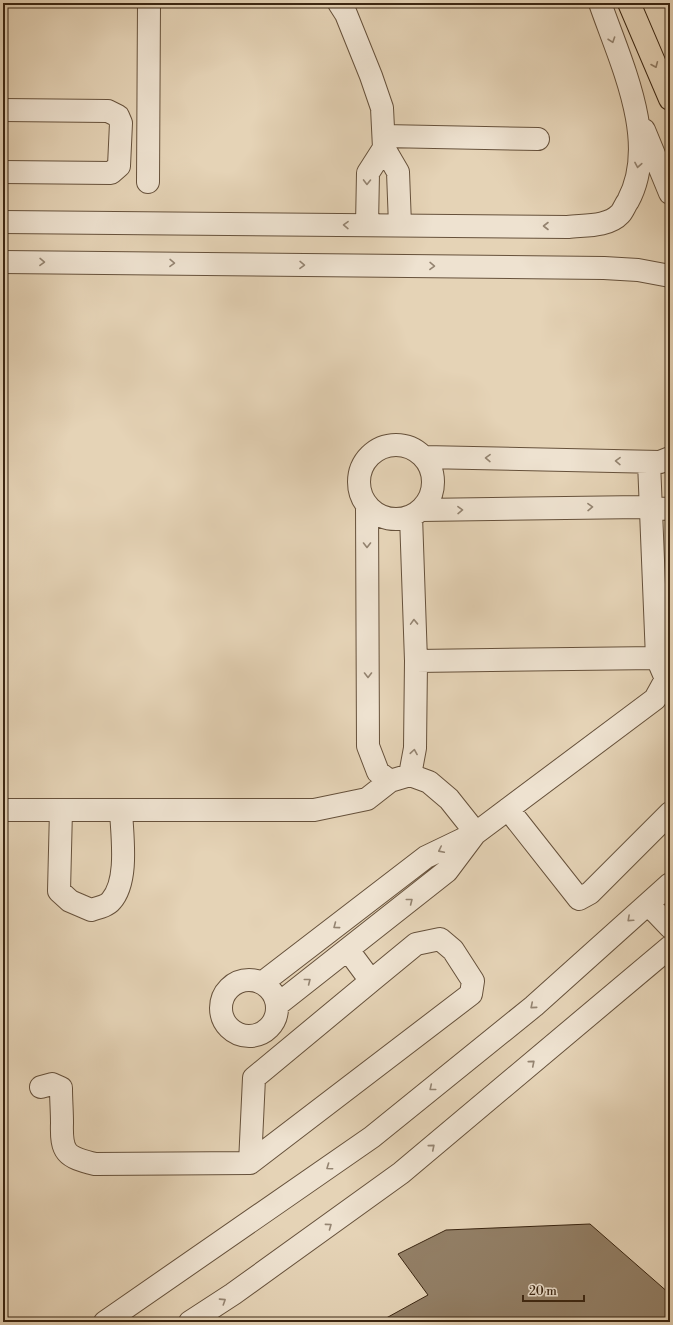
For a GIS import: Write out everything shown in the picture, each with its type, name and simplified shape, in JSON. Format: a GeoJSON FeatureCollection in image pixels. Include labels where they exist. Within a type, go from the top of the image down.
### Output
{"type":"FeatureCollection","features":[{"type":"Feature","properties":{"kind":"main road"},"geometry":{"type":"LineString","coordinates":[[629,3],[670,99]]}},
{"type":"Feature","properties":{"kind":"street"},"geometry":{"type":"LineString","coordinates":[[148,182],[149,3]]}},
{"type":"Feature","properties":{"kind":"street"},"geometry":{"type":"LineString","coordinates":[[339,3],[346,14],[382,108],[384,142],[398,172],[400,225]]}},
{"type":"Feature","properties":{"kind":"street"},"geometry":{"type":"LineString","coordinates":[[600,3],[636,110],[670,193]]}},
{"type":"Feature","properties":{"kind":"street"},"geometry":{"type":"LineString","coordinates":[[3,110],[108,111],[118,116],[121,123],[119,166],[111,173],[3,172]]}},
{"type":"Feature","properties":{"kind":"street"},"geometry":{"type":"LineString","coordinates":[[3,222],[568,227],[604,223],[620,215],[634,189],[641,149],[636,110]]}},
{"type":"Feature","properties":{"kind":"street"},"geometry":{"type":"LineString","coordinates":[[384,142],[538,139]]}},
{"type":"Feature","properties":{"kind":"street"},"geometry":{"type":"LineString","coordinates":[[367,225],[368,173],[384,142]]}},
{"type":"Feature","properties":{"kind":"street"},"geometry":{"type":"LineString","coordinates":[[3,262],[604,268],[638,270],[670,276]]}},
{"type":"Feature","properties":{"kind":"street"},"geometry":{"type":"LineString","coordinates":[[3,810],[314,810],[367,799],[400,778],[415,748],[416,513],[428,501],[433,490],[434,478],[424,457],[414,449],[401,445],[388,446],[377,450],[367,459],[361,470],[359,483],[361,495],[367,506],[376,514],[387,518],[399,519],[416,513],[660,508]]}},
{"type":"Feature","properties":{"kind":"street"},"geometry":{"type":"LineString","coordinates":[[424,457],[649,462],[660,462],[670,458]]}},
{"type":"Feature","properties":{"kind":"street"},"geometry":{"type":"LineString","coordinates":[[262,983],[426,857],[476,833],[655,699],[668,680],[657,658],[660,508],[649,462]]}},
{"type":"Feature","properties":{"kind":"street"},"geometry":{"type":"LineString","coordinates":[[367,506],[368,746],[378,772],[400,778],[429,782],[449,799],[476,833]]}},
{"type":"Feature","properties":{"kind":"street"},"geometry":{"type":"LineString","coordinates":[[416,661],[657,658]]}},
{"type":"Feature","properties":{"kind":"street"},"geometry":{"type":"LineString","coordinates":[[508,809],[579,898],[590,893],[670,813]]}},
{"type":"Feature","properties":{"kind":"street"},"geometry":{"type":"LineString","coordinates":[[61,810],[59,891],[70,901],[91,910],[110,903],[119,887],[123,859],[121,810]]}},
{"type":"Feature","properties":{"kind":"street"},"geometry":{"type":"LineString","coordinates":[[277,1005],[448,871],[476,833]]}},
{"type":"Feature","properties":{"kind":"street"},"geometry":{"type":"LineString","coordinates":[[105,1322],[372,1137],[534,1006],[670,884]]}},
{"type":"Feature","properties":{"kind":"street"},"geometry":{"type":"LineString","coordinates":[[648,904],[670,927]]}},
{"type":"Feature","properties":{"kind":"street"},"geometry":{"type":"LineString","coordinates":[[41,1087],[52,1084],[61,1088],[60,1140],[66,1152],[78,1160],[95,1164],[250,1163],[471,994],[473,981],[453,950],[440,939],[416,944],[254,1078],[250,1163]]}},
{"type":"Feature","properties":{"kind":"street"},"geometry":{"type":"LineString","coordinates":[[190,1322],[233,1294],[401,1173],[670,947]]}},
{"type":"Feature","properties":{"kind":"street"},"geometry":{"type":"LineString","coordinates":[[348,950],[371,981]]}},
{"type":"Feature","properties":{"kind":"street"},"geometry":{"type":"LineString","coordinates":[[244,980],[253,980],[262,983],[272,992],[277,1005],[276,1015],[266,1030],[258,1034],[239,1034],[225,1023],[221,1005],[223,996],[235,983],[244,980]]}},
{"type":"Feature","properties":{"kind":"building"},"geometry":{"type":"Polygon","coordinates":[[[590,1224],[670,1294],[670,1322],[379,1322],[428,1295],[398,1254],[446,1230],[590,1224]]]}}]}
